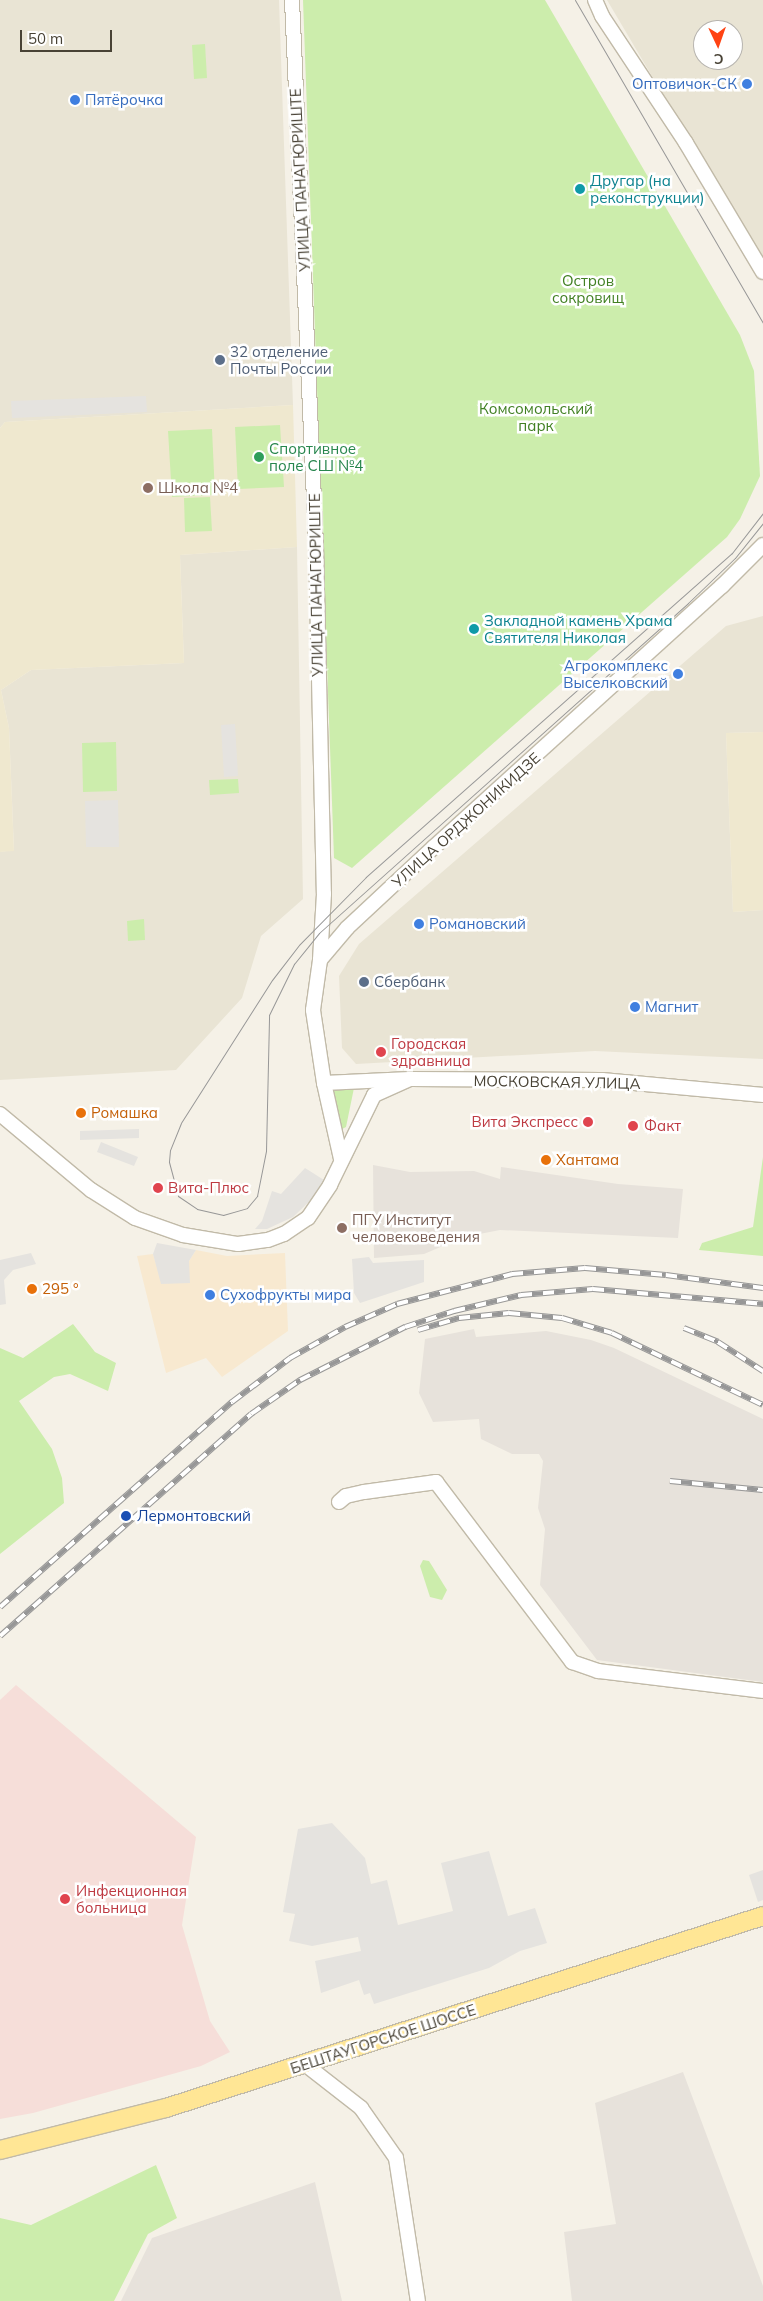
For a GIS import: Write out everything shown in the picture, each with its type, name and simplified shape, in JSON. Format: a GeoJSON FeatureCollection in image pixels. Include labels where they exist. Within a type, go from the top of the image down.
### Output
{"type":"FeatureCollection","features":[{"type":"Feature","properties":{"kind":"main road","name":"БЕШТАУГОРСКОЕ ШОССЕ"},"geometry":{"type":"LineString","coordinates":[[0,2150],[166,2108],[306,2065],[763,1916]]}},
{"type":"Feature","properties":{"kind":"street","name":"УЛИЦА ПАНАГЮРИШТЕ"},"geometry":{"type":"LineString","coordinates":[[292,0],[316,546],[324,894],[320,960]]}},
{"type":"Feature","properties":{"kind":"street"},"geometry":{"type":"LineString","coordinates":[[595,0],[602,16],[686,142],[763,272]]}},
{"type":"Feature","properties":{"kind":"street","name":"УЛИЦА ОРДЖОНИКИДЗЕ"},"geometry":{"type":"LineString","coordinates":[[320,960],[347,928],[722,586],[763,545]]}},
{"type":"Feature","properties":{"kind":"street"},"geometry":{"type":"LineString","coordinates":[[320,960],[313,1010],[324,1083],[341,1159]]}},
{"type":"Feature","properties":{"kind":"street","name":"МОСКОВСКАЯ УЛИЦА"},"geometry":{"type":"LineString","coordinates":[[0,1114],[34,1145],[111,1205],[155,1226],[223,1243],[268,1240],[297,1226],[320,1203],[374,1095],[410,1079]]}},
{"type":"Feature","properties":{"kind":"street","name":"МОСКОВСКАЯ УЛИЦА"},"geometry":{"type":"LineString","coordinates":[[324,1083],[410,1079],[602,1080],[763,1095]]}},
{"type":"Feature","properties":{"kind":"street"},"geometry":{"type":"LineString","coordinates":[[339,1502],[346,1496],[364,1492],[436,1482],[572,1662],[598,1671],[763,1691]]}},
{"type":"Feature","properties":{"kind":"street"},"geometry":{"type":"LineString","coordinates":[[306,2065],[362,2108],[396,2158],[418,2301]]}},
{"type":"Feature","properties":{"kind":"shaded area"},"geometry":{"type":"Polygon","coordinates":[[[0,0],[279,0],[293,405],[5,422],[0,428],[0,0]]]}},
{"type":"Feature","properties":{"kind":"shaded area"},"geometry":{"type":"Polygon","coordinates":[[[607,0],[763,0],[763,264],[607,0]]]}},
{"type":"Feature","properties":{"kind":"shaded area"},"geometry":{"type":"Polygon","coordinates":[[[146,396],[147,412],[12,418],[11,401],[146,396]]]}},
{"type":"Feature","properties":{"kind":"shaded area","name":"Школа №4"},"geometry":{"type":"Polygon","coordinates":[[[293,405],[297,547],[180,555],[184,663],[31,670],[1,690],[9,728],[14,851],[0,852],[0,428],[5,422],[293,405]]]}},
{"type":"Feature","properties":{"kind":"shaded area"},"geometry":{"type":"Polygon","coordinates":[[[297,547],[303,899],[261,936],[242,998],[176,1070],[0,1080],[0,852],[14,850],[9,728],[1,690],[31,670],[184,663],[180,555],[297,547]]]}},
{"type":"Feature","properties":{"kind":"shaded area"},"geometry":{"type":"Polygon","coordinates":[[[763,616],[763,732],[726,733],[733,912],[763,910],[763,1059],[595,1051],[356,1064],[342,1048],[339,976],[359,944],[726,626],[763,616]]]}},
{"type":"Feature","properties":{"kind":"shaded area"},"geometry":{"type":"Polygon","coordinates":[[[235,724],[238,776],[224,777],[221,725],[235,724]]]}},
{"type":"Feature","properties":{"kind":"shaded area"},"geometry":{"type":"Polygon","coordinates":[[[763,732],[763,910],[733,912],[726,733],[763,732]]]}},
{"type":"Feature","properties":{"kind":"shaded area"},"geometry":{"type":"Polygon","coordinates":[[[118,800],[119,847],[86,847],[85,801],[118,800]]]}},
{"type":"Feature","properties":{"kind":"shaded area"},"geometry":{"type":"Polygon","coordinates":[[[139,1129],[139,1138],[80,1140],[80,1131],[139,1129]]]}},
{"type":"Feature","properties":{"kind":"shaded area"},"geometry":{"type":"Polygon","coordinates":[[[101,1142],[138,1157],[134,1166],[97,1152],[101,1142]]]}},
{"type":"Feature","properties":{"kind":"shaded area"},"geometry":{"type":"Polygon","coordinates":[[[373,1165],[410,1172],[474,1171],[500,1179],[501,1167],[618,1184],[683,1189],[678,1238],[500,1230],[464,1237],[424,1254],[374,1258],[373,1165]]]}},
{"type":"Feature","properties":{"kind":"shaded area"},"geometry":{"type":"Polygon","coordinates":[[[305,1168],[324,1180],[314,1197],[293,1217],[267,1229],[255,1229],[262,1221],[272,1191],[281,1194],[305,1168]]]}},
{"type":"Feature","properties":{"kind":"shaded area"},"geometry":{"type":"Polygon","coordinates":[[[157,1243],[196,1250],[189,1261],[190,1283],[161,1284],[153,1254],[157,1243]]]}},
{"type":"Feature","properties":{"kind":"shaded area"},"geometry":{"type":"Polygon","coordinates":[[[196,1250],[227,1256],[285,1253],[288,1331],[222,1377],[206,1358],[166,1373],[137,1256],[153,1254],[162,1284],[189,1261],[196,1250]]]}},
{"type":"Feature","properties":{"kind":"shaded area"},"geometry":{"type":"Polygon","coordinates":[[[31,1253],[36,1264],[13,1270],[4,1280],[6,1304],[0,1305],[0,1260],[31,1253]]]}},
{"type":"Feature","properties":{"kind":"shaded area"},"geometry":{"type":"Polygon","coordinates":[[[369,1257],[373,1263],[424,1260],[424,1282],[360,1303],[354,1293],[352,1259],[369,1257]]]}},
{"type":"Feature","properties":{"kind":"shaded area"},"geometry":{"type":"Polygon","coordinates":[[[474,1329],[476,1337],[546,1331],[591,1340],[614,1348],[763,1419],[763,1682],[597,1660],[540,1585],[545,1529],[538,1508],[543,1461],[539,1454],[512,1454],[481,1439],[479,1419],[433,1422],[419,1393],[425,1339],[474,1329]]]}},
{"type":"Feature","properties":{"kind":"shaded area"},"geometry":{"type":"Polygon","coordinates":[[[16,1685],[196,1837],[182,1925],[210,2021],[230,2052],[201,2066],[33,2113],[0,2119],[0,1700],[16,1685]]]}},
{"type":"Feature","properties":{"kind":"shaded area"},"geometry":{"type":"Polygon","coordinates":[[[332,1823],[365,1858],[371,1884],[387,1880],[398,1925],[453,1911],[441,1863],[489,1851],[508,1916],[535,1908],[547,1943],[520,1951],[489,1968],[374,2004],[370,1993],[364,1995],[359,1980],[321,1993],[315,1961],[361,1951],[358,1937],[312,1946],[289,1941],[295,1914],[283,1912],[298,1829],[332,1823]]]}},
{"type":"Feature","properties":{"kind":"shaded area"},"geometry":{"type":"Polygon","coordinates":[[[763,1870],[763,1900],[758,1902],[749,1875],[763,1870]]]}},
{"type":"Feature","properties":{"kind":"shaded area"},"geometry":{"type":"Polygon","coordinates":[[[683,2072],[763,2286],[763,2301],[572,2301],[564,2232],[616,2224],[595,2103],[683,2072]]]}},
{"type":"Feature","properties":{"kind":"shaded area"},"geometry":{"type":"Polygon","coordinates":[[[315,2182],[342,2301],[121,2301],[152,2238],[315,2182]]]}},
{"type":"Feature","properties":{"kind":"green space","name":"Комсомольский парк"},"geometry":{"type":"Polygon","coordinates":[[[303,0],[545,0],[740,335],[754,371],[760,476],[740,519],[727,537],[352,868],[334,858],[303,0]]]}},
{"type":"Feature","properties":{"kind":"green space"},"geometry":{"type":"Polygon","coordinates":[[[205,44],[207,78],[194,79],[192,45],[205,44]]]}},
{"type":"Feature","properties":{"kind":"green space","name":"Спортивное поле СШ №4"},"geometry":{"type":"Polygon","coordinates":[[[280,425],[284,487],[238,489],[235,427],[280,425]]]}},
{"type":"Feature","properties":{"kind":"green space"},"geometry":{"type":"Polygon","coordinates":[[[212,429],[215,495],[172,497],[168,431],[212,429]]]}},
{"type":"Feature","properties":{"kind":"green space"},"geometry":{"type":"Polygon","coordinates":[[[210,497],[212,531],[185,532],[184,498],[210,497]]]}},
{"type":"Feature","properties":{"kind":"green space"},"geometry":{"type":"Polygon","coordinates":[[[116,742],[117,791],[83,792],[82,743],[116,742]]]}},
{"type":"Feature","properties":{"kind":"green space"},"geometry":{"type":"Polygon","coordinates":[[[238,779],[239,793],[210,795],[209,780],[238,779]]]}},
{"type":"Feature","properties":{"kind":"green space"},"geometry":{"type":"Polygon","coordinates":[[[144,919],[145,940],[128,941],[127,921],[144,919]]]}},
{"type":"Feature","properties":{"kind":"green space"},"geometry":{"type":"Polygon","coordinates":[[[354,1088],[346,1127],[340,1130],[333,1089],[354,1088]]]}},
{"type":"Feature","properties":{"kind":"green space"},"geometry":{"type":"Polygon","coordinates":[[[763,1157],[763,1256],[699,1250],[702,1243],[753,1227],[763,1157]]]}},
{"type":"Feature","properties":{"kind":"green space"},"geometry":{"type":"Polygon","coordinates":[[[73,1324],[95,1352],[116,1363],[108,1391],[70,1374],[54,1377],[19,1401],[52,1449],[62,1478],[64,1503],[0,1554],[0,1348],[23,1358],[73,1324]]]}},
{"type":"Feature","properties":{"kind":"green space"},"geometry":{"type":"Polygon","coordinates":[[[423,1560],[429,1561],[447,1590],[442,1600],[430,1597],[420,1566],[423,1560]]]}},
{"type":"Feature","properties":{"kind":"green space"},"geometry":{"type":"Polygon","coordinates":[[[156,2165],[177,2218],[148,2234],[114,2301],[0,2301],[0,2218],[31,2225],[156,2165]]]}},
{"type":"Feature","properties":{"kind":"tram line"},"geometry":{"type":"LineString","coordinates":[[575,0],[763,323]]}},
{"type":"Feature","properties":{"kind":"tram line"},"geometry":{"type":"LineString","coordinates":[[763,513],[732,553],[366,877],[299,945],[272,980],[181,1123],[170,1150],[169,1162],[178,1196],[197,1209],[223,1215],[247,1208],[257,1196],[266,1151],[269,1015],[294,964],[319,933],[688,603],[735,558],[763,523]]}},
{"type":"Feature","properties":{"kind":"railway"},"geometry":{"type":"LineString","coordinates":[[0,1607],[232,1402],[290,1358],[345,1327],[397,1304],[512,1274],[585,1268],[666,1275],[763,1288]]}},
{"type":"Feature","properties":{"kind":"railway"},"geometry":{"type":"LineString","coordinates":[[0,1636],[251,1414],[300,1380],[405,1327],[454,1311],[521,1295],[593,1289],[763,1304]]}},
{"type":"Feature","properties":{"kind":"railway"},"geometry":{"type":"LineString","coordinates":[[418,1330],[459,1318],[509,1313],[562,1318],[612,1333],[763,1405]]}},
{"type":"Feature","properties":{"kind":"railway"},"geometry":{"type":"LineString","coordinates":[[684,1328],[718,1342],[763,1371]]}},
{"type":"Feature","properties":{"kind":"railway"},"geometry":{"type":"LineString","coordinates":[[670,1481],[763,1490]]}},
{"type":"Feature","properties":{"kind":"place","name":"Оптовичок-СК"},"geometry":{"type":"Point","coordinates":[747,84]}},
{"type":"Feature","properties":{"kind":"place","name":"Пятёрочка"},"geometry":{"type":"Point","coordinates":[75,100]}},
{"type":"Feature","properties":{"kind":"place","name":"Другар (на реконструкции)"},"geometry":{"type":"Point","coordinates":[580,189]}},
{"type":"Feature","properties":{"kind":"place","name":"32 отделение Почты России"},"geometry":{"type":"Point","coordinates":[220,360]}},
{"type":"Feature","properties":{"kind":"place","name":"Спортивное поле СШ №4"},"geometry":{"type":"Point","coordinates":[259,457]}},
{"type":"Feature","properties":{"kind":"place","name":"Школа №4"},"geometry":{"type":"Point","coordinates":[148,488]}},
{"type":"Feature","properties":{"kind":"place","name":"Закладной камень Храма Святителя Николая"},"geometry":{"type":"Point","coordinates":[474,629]}},
{"type":"Feature","properties":{"kind":"place","name":"Агрокомплекс Выселковский"},"geometry":{"type":"Point","coordinates":[678,674]}},
{"type":"Feature","properties":{"kind":"place","name":"Романовский"},"geometry":{"type":"Point","coordinates":[419,924]}},
{"type":"Feature","properties":{"kind":"place","name":"Сбербанк"},"geometry":{"type":"Point","coordinates":[364,982]}},
{"type":"Feature","properties":{"kind":"place","name":"Магнит"},"geometry":{"type":"Point","coordinates":[635,1007]}},
{"type":"Feature","properties":{"kind":"place","name":"Городская здравница"},"geometry":{"type":"Point","coordinates":[381,1052]}},
{"type":"Feature","properties":{"kind":"place","name":"Ромашка"},"geometry":{"type":"Point","coordinates":[81,1113]}},
{"type":"Feature","properties":{"kind":"place","name":"Вита Экспресс"},"geometry":{"type":"Point","coordinates":[588,1122]}},
{"type":"Feature","properties":{"kind":"place","name":"Факт"},"geometry":{"type":"Point","coordinates":[633,1126]}},
{"type":"Feature","properties":{"kind":"place","name":"Хантама"},"geometry":{"type":"Point","coordinates":[546,1160]}},
{"type":"Feature","properties":{"kind":"place","name":"Вита-Плюс"},"geometry":{"type":"Point","coordinates":[158,1188]}},
{"type":"Feature","properties":{"kind":"place","name":"ПГУ Институт человековедения"},"geometry":{"type":"Point","coordinates":[342,1228]}},
{"type":"Feature","properties":{"kind":"place","name":"295 °"},"geometry":{"type":"Point","coordinates":[32,1289]}},
{"type":"Feature","properties":{"kind":"place","name":"Сухофрукты мира"},"geometry":{"type":"Point","coordinates":[210,1295]}},
{"type":"Feature","properties":{"kind":"place","name":"Лермонтовский"},"geometry":{"type":"Point","coordinates":[126,1516]}},
{"type":"Feature","properties":{"kind":"place","name":"Инфекционная больница"},"geometry":{"type":"Point","coordinates":[65,1899]}},
{"type":"Feature","properties":{"kind":"park label","name":"Остров сокровищ"},"geometry":{"type":"Point","coordinates":[588,288]}}]}
